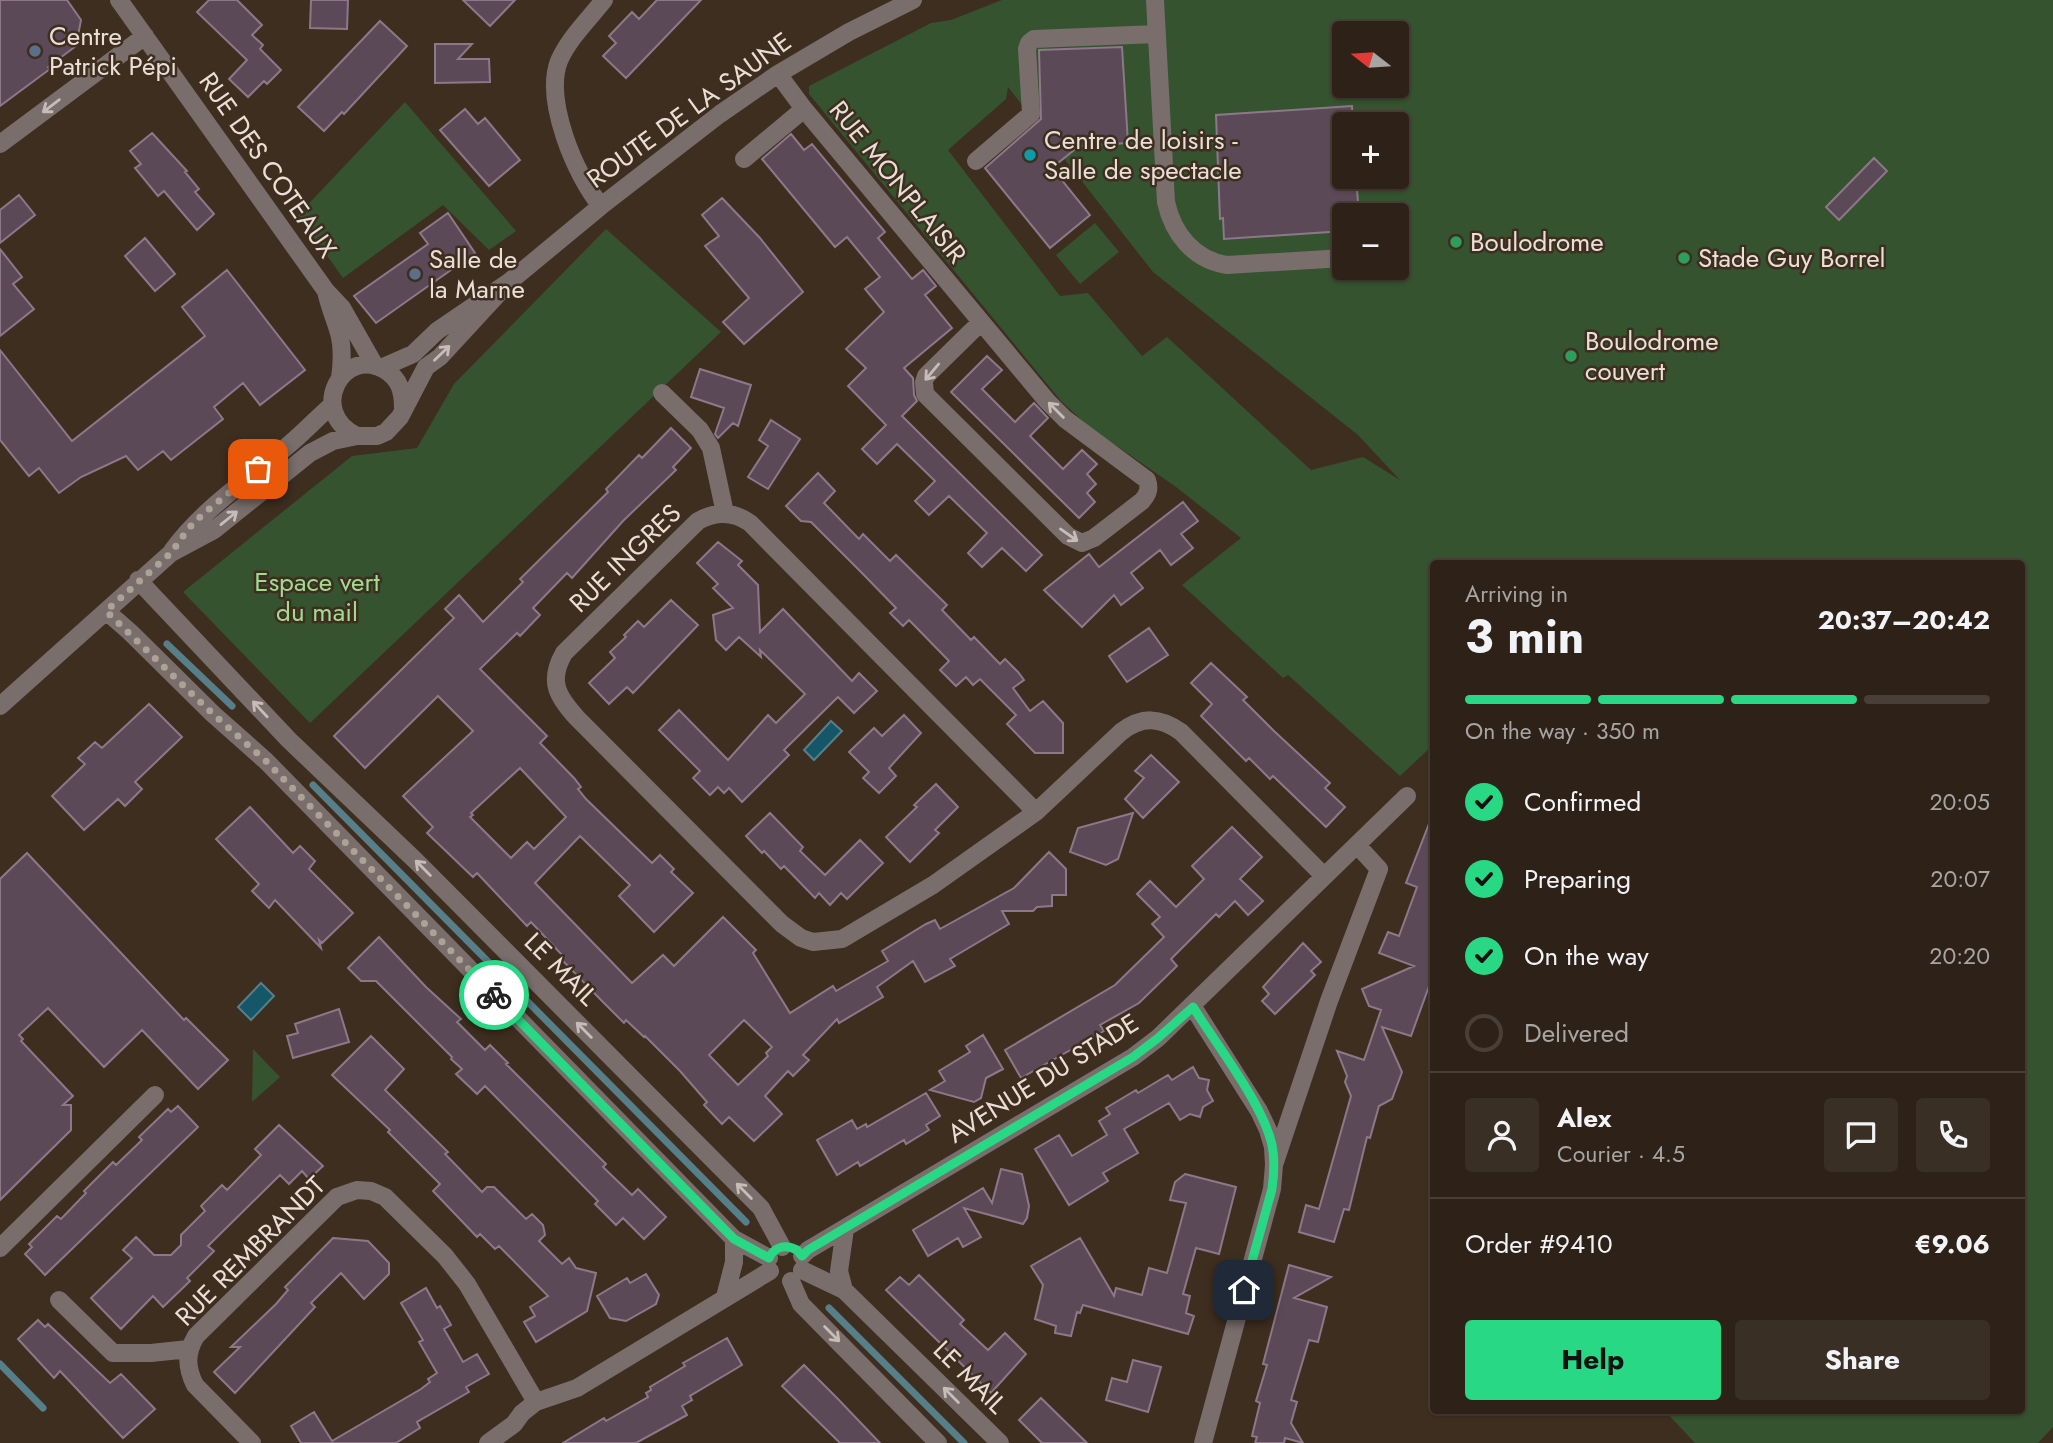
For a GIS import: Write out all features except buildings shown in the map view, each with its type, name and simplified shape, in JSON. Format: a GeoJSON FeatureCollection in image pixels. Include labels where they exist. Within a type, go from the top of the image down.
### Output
{"type":"FeatureCollection","features":[{"type":"Feature","properties":{"kind":"street","name":"RUE DES COTEAUX"},"geometry":{"type":"LineString","coordinates":[[120,0],[326,291],[342,308],[378,367]]}},
{"type":"Feature","properties":{"kind":"street"},"geometry":{"type":"LineString","coordinates":[[601,206],[593,197],[573,158],[554,89],[559,61],[571,41],[604,0]]}},
{"type":"Feature","properties":{"kind":"street","name":"ROUTE DE LA SAUNE"},"geometry":{"type":"LineString","coordinates":[[340,378],[355,367],[378,367],[413,354],[437,331],[509,282],[601,206],[720,114],[778,74],[849,32],[913,0]]}},
{"type":"Feature","properties":{"kind":"street"},"geometry":{"type":"LineString","coordinates":[[1155,0],[1166,202],[1177,232],[1194,252],[1214,263],[1227,265],[1332,259]]}},
{"type":"Feature","properties":{"kind":"street"},"geometry":{"type":"LineString","coordinates":[[976,161],[1031,114],[1027,49],[1034,39],[1157,34]]}},
{"type":"Feature","properties":{"kind":"street"},"geometry":{"type":"LineString","coordinates":[[0,144],[145,36]]}},
{"type":"Feature","properties":{"kind":"street","name":"RUE MONPLAISIR"},"geometry":{"type":"LineString","coordinates":[[778,74],[980,323],[1065,419],[1147,480],[1147,495],[1142,501],[1094,538],[1082,543],[1068,537],[925,394],[926,376],[980,323]]}},
{"type":"Feature","properties":{"kind":"street"},"geometry":{"type":"LineString","coordinates":[[744,159],[804,109]]}},
{"type":"Feature","properties":{"kind":"street","name":"ROUTE DE LA SAUNE"},"geometry":{"type":"LineString","coordinates":[[0,706],[171,553],[214,530],[310,453],[332,441],[357,436],[377,436],[387,432],[400,417],[426,367],[440,357],[509,282]]}},
{"type":"Feature","properties":{"kind":"street","name":"RUE DES COTEAUX"},"geometry":{"type":"LineString","coordinates":[[326,291],[340,334],[340,378]]}},
{"type":"Feature","properties":{"kind":"street"},"geometry":{"type":"LineString","coordinates":[[378,367],[391,374],[399,384],[403,408]]}},
{"type":"Feature","properties":{"kind":"street"},"geometry":{"type":"LineString","coordinates":[[340,378],[332,395],[332,405],[340,424],[357,436]]}},
{"type":"Feature","properties":{"kind":"street"},"geometry":{"type":"LineString","coordinates":[[662,394],[706,438],[711,448],[725,513]]}},
{"type":"Feature","properties":{"kind":"street","name":"ROUTE DE LA SAUNE"},"geometry":{"type":"LineString","coordinates":[[171,553],[203,514],[296,439],[332,405]]}},
{"type":"Feature","properties":{"kind":"street","name":"RUE INGRES"},"geometry":{"type":"LineString","coordinates":[[725,513],[750,523],[1036,812],[933,885],[842,939],[813,942],[801,938],[782,924],[577,718],[557,693],[556,672],[564,653],[698,521],[725,513]]}},
{"type":"Feature","properties":{"kind":"street","name":"LE MAIL"},"geometry":{"type":"LineString","coordinates":[[138,580],[289,740],[417,862],[761,1208],[774,1259]]}},
{"type":"Feature","properties":{"kind":"street"},"geometry":{"type":"LineString","coordinates":[[106,611],[266,761],[734,1239],[774,1259]]}},
{"type":"Feature","properties":{"kind":"street"},"geometry":{"type":"LineString","coordinates":[[1036,812],[1132,723],[1145,719],[1157,720],[1169,723],[1181,732],[1324,876]]}},
{"type":"Feature","properties":{"kind":"street"},"geometry":{"type":"LineString","coordinates":[[266,761],[289,740]]}},
{"type":"Feature","properties":{"kind":"street","name":"AVENUE DU STADE"},"geometry":{"type":"LineString","coordinates":[[798,1269],[808,1250],[1133,1057],[1158,1038],[1193,1007],[1407,796]]}},
{"type":"Feature","properties":{"kind":"street"},"geometry":{"type":"LineString","coordinates":[[1274,1165],[1329,1001],[1379,869],[1357,845]]}},
{"type":"Feature","properties":{"kind":"street"},"geometry":{"type":"LineString","coordinates":[[1193,1007],[1259,1111],[1273,1147],[1274,1165],[1272,1189],[1203,1443]]}},
{"type":"Feature","properties":{"kind":"street"},"geometry":{"type":"LineString","coordinates":[[0,1248],[155,1095]]}},
{"type":"Feature","properties":{"kind":"street","name":"RUE REMBRANDT"},"geometry":{"type":"LineString","coordinates":[[252,1443],[195,1385],[190,1374],[189,1349],[196,1336],[337,1197],[357,1190],[371,1191],[384,1197],[445,1256],[467,1284],[536,1402]]}},
{"type":"Feature","properties":{"kind":"street"},"geometry":{"type":"LineString","coordinates":[[844,1290],[839,1271],[845,1229]]}},
{"type":"Feature","properties":{"kind":"street"},"geometry":{"type":"LineString","coordinates":[[725,1297],[734,1262],[734,1239]]}},
{"type":"Feature","properties":{"kind":"street"},"geometry":{"type":"LineString","coordinates":[[488,1443],[514,1424],[522,1413],[536,1402],[576,1388],[725,1297],[774,1259],[797,1250],[801,1304],[938,1443]]}},
{"type":"Feature","properties":{"kind":"street"},"geometry":{"type":"LineString","coordinates":[[774,1259],[775,1278],[782,1281],[798,1269]]}},
{"type":"Feature","properties":{"kind":"street","name":"LE MAIL"},"geometry":{"type":"LineString","coordinates":[[798,1269],[844,1290],[1000,1443]]}},
{"type":"Feature","properties":{"kind":"street","name":"RUE REMBRANDT"},"geometry":{"type":"LineString","coordinates":[[59,1300],[113,1353],[189,1349]]}},
{"type":"Feature","properties":{"kind":"green space"},"geometry":{"type":"Polygon","coordinates":[[[1002,0],[2053,0],[2053,1427],[2038,1443],[1695,1443],[1668,1414],[2025,1414],[2025,560],[1430,560],[1430,748],[1400,776],[1288,675],[1283,678],[1182,585],[1241,538],[1176,487],[1088,426],[1061,401],[809,94],[809,86],[931,23],[951,20],[1002,0]],[[1008,87],[1006,99],[948,150],[1060,296],[1088,293],[1142,356],[1167,337],[1311,470],[1363,457],[1400,480],[1358,435],[1153,272],[1008,87]]]}},
{"type":"Feature","properties":{"kind":"green space"},"geometry":{"type":"Polygon","coordinates":[[[405,102],[516,231],[489,250],[443,205],[343,278],[298,215],[405,102]]]}},
{"type":"Feature","properties":{"kind":"green space"},"geometry":{"type":"Polygon","coordinates":[[[1095,223],[1119,252],[1080,284],[1056,255],[1095,223]]]}},
{"type":"Feature","properties":{"kind":"green space","name":"Espace vert du mail"},"geometry":{"type":"Polygon","coordinates":[[[606,229],[721,332],[310,723],[183,592],[352,456],[417,448],[454,384],[606,229]]]}},
{"type":"Feature","properties":{"kind":"green space"},"geometry":{"type":"Polygon","coordinates":[[[253,1049],[280,1077],[252,1102],[253,1049]]]}},
{"type":"Feature","properties":{"kind":"water"},"geometry":{"type":"Polygon","coordinates":[[[831,721],[842,731],[814,760],[804,750],[831,721]]]}},
{"type":"Feature","properties":{"kind":"water"},"geometry":{"type":"Polygon","coordinates":[[[261,983],[274,996],[251,1020],[238,1007],[261,983]]]}},
{"type":"Feature","properties":{"kind":"waterway"},"geometry":{"type":"LineString","coordinates":[[167,644],[232,706]]}},
{"type":"Feature","properties":{"kind":"waterway"},"geometry":{"type":"LineString","coordinates":[[313,785],[746,1222]]}},
{"type":"Feature","properties":{"kind":"waterway"},"geometry":{"type":"LineString","coordinates":[[829,1308],[964,1443]]}},
{"type":"Feature","properties":{"kind":"waterway"},"geometry":{"type":"LineString","coordinates":[[0,1364],[43,1408]]}},
{"type":"Feature","properties":{"kind":"way so far"},"geometry":{"type":"LineString","coordinates":[[258,469],[203,514],[171,553],[106,611],[266,761],[494,995]]}},
{"type":"Feature","properties":{"kind":"place","name":"Centre Patrick Pépi"},"geometry":{"type":"Point","coordinates":[35,51]}},
{"type":"Feature","properties":{"kind":"place","name":"Centre de loisirs - Salle de spectacle"},"geometry":{"type":"Point","coordinates":[1030,155]}},
{"type":"Feature","properties":{"kind":"place","name":"Boulodrome"},"geometry":{"type":"Point","coordinates":[1456,242]}},
{"type":"Feature","properties":{"kind":"place","name":"Stade Guy Borrel"},"geometry":{"type":"Point","coordinates":[1684,258]}},
{"type":"Feature","properties":{"kind":"place","name":"Salle de la Marne"},"geometry":{"type":"Point","coordinates":[415,274]}},
{"type":"Feature","properties":{"kind":"place","name":"Boulodrome couvert"},"geometry":{"type":"Point","coordinates":[1571,356]}},
{"type":"Feature","properties":{"kind":"route"},"geometry":{"type":"LineString","coordinates":[[494,995],[734,1239],[769,1258],[775,1250],[782,1247],[797,1250],[802,1256],[1133,1057],[1193,1007],[1259,1111],[1273,1147],[1272,1189],[1244,1290]]}}]}
